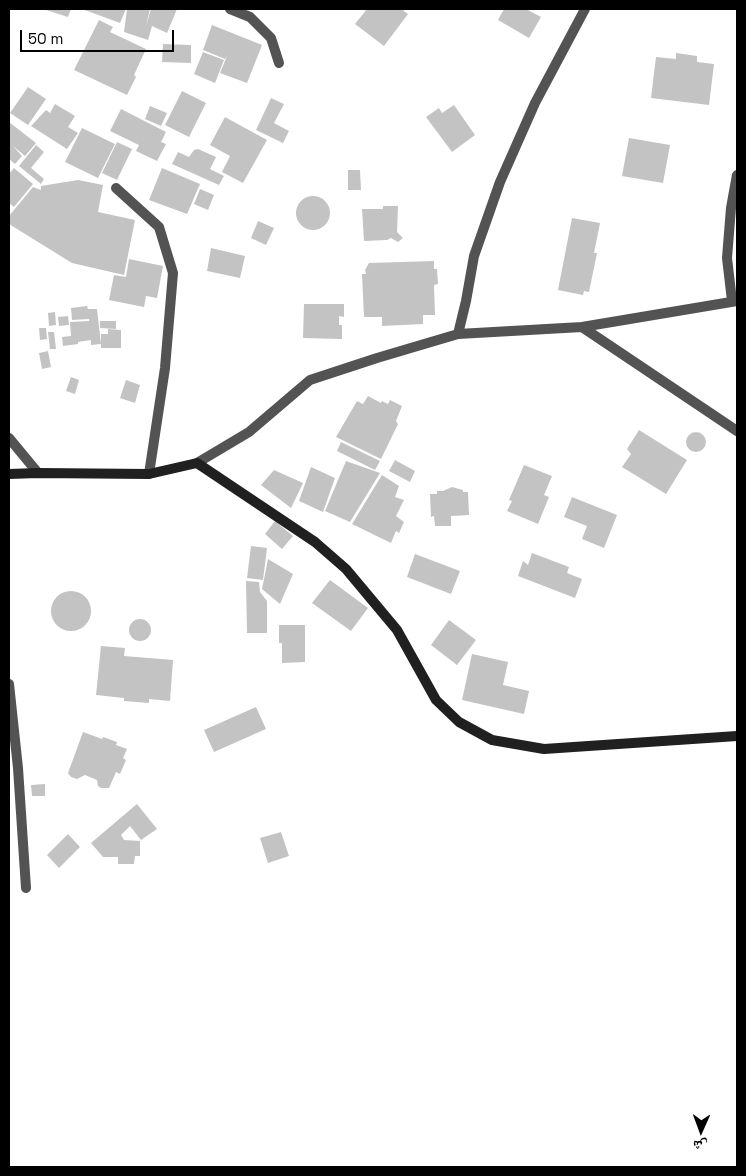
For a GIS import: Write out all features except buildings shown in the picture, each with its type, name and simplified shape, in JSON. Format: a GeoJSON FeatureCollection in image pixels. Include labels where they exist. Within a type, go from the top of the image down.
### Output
{"type":"FeatureCollection","features":[{"type":"Feature","properties":{"kind":"street"},"geometry":{"type":"LineString","coordinates":[[230,9],[250,17],[271,38],[279,63]]}},
{"type":"Feature","properties":{"kind":"street"},"geometry":{"type":"LineString","coordinates":[[458,334],[474,256],[500,182],[535,103],[586,9]]}},
{"type":"Feature","properties":{"kind":"street"},"geometry":{"type":"LineString","coordinates":[[9,474],[149,474],[197,463],[249,432],[310,380],[377,358],[458,334],[582,327],[735,301],[727,258],[731,208],[737,175]]}},
{"type":"Feature","properties":{"kind":"street"},"geometry":{"type":"LineString","coordinates":[[116,188],[159,227],[173,273],[165,368],[149,474]]}},
{"type":"Feature","properties":{"kind":"street"},"geometry":{"type":"LineString","coordinates":[[582,327],[737,431]]}},
{"type":"Feature","properties":{"kind":"street"},"geometry":{"type":"LineString","coordinates":[[9,438],[38,473]]}},
{"type":"Feature","properties":{"kind":"street"},"geometry":{"type":"LineString","coordinates":[[197,463],[316,542],[346,569],[397,630],[436,700],[459,722],[492,740],[544,749],[737,736]]}},
{"type":"Feature","properties":{"kind":"street"},"geometry":{"type":"LineString","coordinates":[[9,684],[18,768],[26,888]]}}]}
